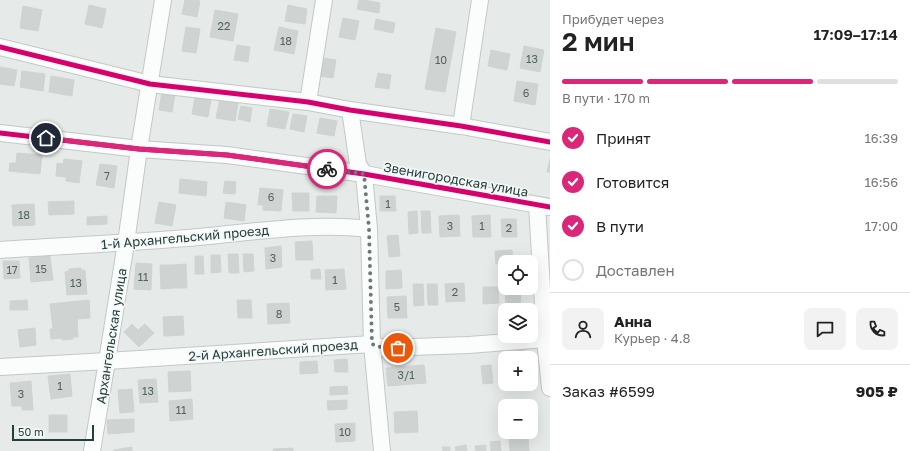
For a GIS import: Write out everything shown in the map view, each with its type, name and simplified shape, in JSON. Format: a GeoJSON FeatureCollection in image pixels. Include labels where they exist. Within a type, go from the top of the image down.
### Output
{"type":"FeatureCollection","features":[{"type":"Feature","properties":{"kind":"street"},"geometry":{"type":"LineString","coordinates":[[150,84],[163,0]]}},
{"type":"Feature","properties":{"kind":"street"},"geometry":{"type":"LineString","coordinates":[[308,102],[324,0]]}},
{"type":"Feature","properties":{"kind":"street"},"geometry":{"type":"LineString","coordinates":[[461,126],[480,0]]}},
{"type":"Feature","properties":{"kind":"street"},"geometry":{"type":"LineString","coordinates":[[0,47],[150,84],[308,102],[350,110],[461,126],[550,142]]}},
{"type":"Feature","properties":{"kind":"street","name":"Архангельская улица"},"geometry":{"type":"LineString","coordinates":[[92,451],[150,84]]}},
{"type":"Feature","properties":{"kind":"street"},"geometry":{"type":"LineString","coordinates":[[350,110],[358,164],[364,174],[369,229],[372,344],[382,451]]}},
{"type":"Feature","properties":{"kind":"street","name":"Звенигородская улица"},"geometry":{"type":"LineString","coordinates":[[0,134],[139,149],[227,155],[364,174],[544,206]]}},
{"type":"Feature","properties":{"kind":"street"},"geometry":{"type":"LineString","coordinates":[[544,206],[545,339],[550,388]]}},
{"type":"Feature","properties":{"kind":"street","name":"1-й Архангельский проезд"},"geometry":{"type":"LineString","coordinates":[[0,250],[126,243],[298,228],[347,226],[369,229]]}},
{"type":"Feature","properties":{"kind":"street","name":"2-й Архангельский проезд"},"geometry":{"type":"LineString","coordinates":[[0,367],[372,344],[383,348],[470,345],[545,339]]}},
{"type":"Feature","properties":{"kind":"building"},"geometry":{"type":"Polygon","coordinates":[[[185,0],[200,1],[197,17],[182,14],[185,0]]]}},
{"type":"Feature","properties":{"kind":"building"},"geometry":{"type":"Polygon","coordinates":[[[359,0],[380,3],[379,13],[357,9],[359,0]]]}},
{"type":"Feature","properties":{"kind":"building"},"geometry":{"type":"Polygon","coordinates":[[[89,5],[106,9],[102,28],[85,24],[89,5]]]}},
{"type":"Feature","properties":{"kind":"building"},"geometry":{"type":"Polygon","coordinates":[[[288,5],[307,9],[305,24],[285,21],[288,5]]]}},
{"type":"Feature","properties":{"kind":"building"},"geometry":{"type":"Polygon","coordinates":[[[23,6],[42,10],[38,31],[20,28],[23,6]]]}},
{"type":"Feature","properties":{"kind":"building"},"geometry":{"type":"Polygon","coordinates":[[[215,10],[238,14],[233,41],[210,37],[215,10]]]}},
{"type":"Feature","properties":{"kind":"building"},"geometry":{"type":"Polygon","coordinates":[[[343,18],[359,21],[355,40],[339,37],[343,18]]]}},
{"type":"Feature","properties":{"kind":"building"},"geometry":{"type":"Polygon","coordinates":[[[376,19],[395,23],[393,33],[374,29],[376,19]]]}},
{"type":"Feature","properties":{"kind":"building"},"geometry":{"type":"Polygon","coordinates":[[[186,27],[200,29],[196,53],[182,51],[186,27]]]}},
{"type":"Feature","properties":{"kind":"building"},"geometry":{"type":"Polygon","coordinates":[[[279,27],[298,31],[294,54],[274,50],[279,27]]]}},
{"type":"Feature","properties":{"kind":"building"},"geometry":{"type":"Polygon","coordinates":[[[436,28],[456,32],[445,92],[425,89],[436,28]]]}},
{"type":"Feature","properties":{"kind":"building"},"geometry":{"type":"Polygon","coordinates":[[[237,45],[250,47],[248,62],[234,60],[237,45]]]}},
{"type":"Feature","properties":{"kind":"building"},"geometry":{"type":"Polygon","coordinates":[[[524,46],[544,50],[540,72],[520,68],[524,46]]]}},
{"type":"Feature","properties":{"kind":"building"},"geometry":{"type":"Polygon","coordinates":[[[491,50],[510,54],[507,70],[488,66],[491,50]]]}},
{"type":"Feature","properties":{"kind":"building"},"geometry":{"type":"Polygon","coordinates":[[[323,58],[336,60],[333,78],[320,76],[323,58]]]}},
{"type":"Feature","properties":{"kind":"building"},"geometry":{"type":"Polygon","coordinates":[[[0,67],[17,70],[14,86],[0,84],[0,67]]]}},
{"type":"Feature","properties":{"kind":"building"},"geometry":{"type":"Polygon","coordinates":[[[22,71],[45,74],[43,91],[20,87],[22,71]]]}},
{"type":"Feature","properties":{"kind":"building"},"geometry":{"type":"Polygon","coordinates":[[[378,73],[391,75],[389,89],[375,87],[378,73]]]}},
{"type":"Feature","properties":{"kind":"building"},"geometry":{"type":"Polygon","coordinates":[[[51,76],[74,80],[72,96],[49,92],[51,76]]]}},
{"type":"Feature","properties":{"kind":"building"},"geometry":{"type":"Polygon","coordinates":[[[517,81],[538,84],[535,105],[514,101],[517,81]]]}},
{"type":"Feature","properties":{"kind":"building"},"geometry":{"type":"Polygon","coordinates":[[[162,92],[175,94],[172,112],[159,110],[162,92]]]}},
{"type":"Feature","properties":{"kind":"building"},"geometry":{"type":"Polygon","coordinates":[[[195,97],[211,100],[208,117],[192,114],[195,97]]]}},
{"type":"Feature","properties":{"kind":"building"},"geometry":{"type":"Polygon","coordinates":[[[220,99],[238,103],[235,121],[216,118],[220,99]]]}},
{"type":"Feature","properties":{"kind":"building"},"geometry":{"type":"Polygon","coordinates":[[[241,106],[252,108],[250,122],[238,119],[241,106]]]}},
{"type":"Feature","properties":{"kind":"building"},"geometry":{"type":"Polygon","coordinates":[[[270,109],[289,112],[285,129],[267,126],[270,109]]]}},
{"type":"Feature","properties":{"kind":"building"},"geometry":{"type":"Polygon","coordinates":[[[293,114],[307,116],[304,132],[290,129],[293,114]]]}},
{"type":"Feature","properties":{"kind":"building"},"geometry":{"type":"Polygon","coordinates":[[[320,118],[337,121],[334,136],[317,133],[320,118]]]}},
{"type":"Feature","properties":{"kind":"building"},"geometry":{"type":"Polygon","coordinates":[[[17,153],[42,155],[40,174],[9,171],[10,163],[16,163],[17,153]]]}},
{"type":"Feature","properties":{"kind":"building"},"geometry":{"type":"Polygon","coordinates":[[[64,159],[82,161],[79,183],[66,181],[66,177],[56,176],[57,163],[63,164],[64,159]]]}},
{"type":"Feature","properties":{"kind":"building"},"geometry":{"type":"Polygon","coordinates":[[[550,159],[550,172],[547,172],[550,159]]]}},
{"type":"Feature","properties":{"kind":"building"},"geometry":{"type":"Polygon","coordinates":[[[100,164],[117,166],[114,188],[96,185],[100,164]]]}},
{"type":"Feature","properties":{"kind":"building"},"geometry":{"type":"Polygon","coordinates":[[[180,179],[207,182],[206,196],[179,193],[180,179]]]}},
{"type":"Feature","properties":{"kind":"building"},"geometry":{"type":"Polygon","coordinates":[[[225,181],[236,182],[235,194],[223,193],[225,181]]]}},
{"type":"Feature","properties":{"kind":"building"},"geometry":{"type":"Polygon","coordinates":[[[260,188],[283,190],[281,211],[263,210],[263,205],[258,205],[260,188]]]}},
{"type":"Feature","properties":{"kind":"building"},"geometry":{"type":"Polygon","coordinates":[[[292,193],[309,193],[309,211],[293,211],[292,193]]]}},
{"type":"Feature","properties":{"kind":"building"},"geometry":{"type":"Polygon","coordinates":[[[317,196],[337,196],[336,213],[316,212],[317,196]]]}},
{"type":"Feature","properties":{"kind":"building"},"geometry":{"type":"Polygon","coordinates":[[[380,196],[395,196],[396,211],[380,211],[380,196]]]}},
{"type":"Feature","properties":{"kind":"building"},"geometry":{"type":"Polygon","coordinates":[[[74,201],[74,214],[49,215],[48,202],[74,201]]]}},
{"type":"Feature","properties":{"kind":"building"},"geometry":{"type":"Polygon","coordinates":[[[159,202],[176,205],[172,226],[155,223],[159,202]]]}},
{"type":"Feature","properties":{"kind":"building"},"geometry":{"type":"Polygon","coordinates":[[[226,202],[246,205],[244,221],[224,218],[226,202]]]}},
{"type":"Feature","properties":{"kind":"building"},"geometry":{"type":"Polygon","coordinates":[[[34,204],[35,225],[13,226],[12,205],[34,204]]]}},
{"type":"Feature","properties":{"kind":"building"},"geometry":{"type":"Polygon","coordinates":[[[417,211],[418,233],[409,234],[408,212],[417,211]]]}},
{"type":"Feature","properties":{"kind":"building"},"geometry":{"type":"Polygon","coordinates":[[[421,211],[430,211],[431,233],[422,233],[421,211]]]}},
{"type":"Feature","properties":{"kind":"building"},"geometry":{"type":"Polygon","coordinates":[[[459,215],[460,236],[440,237],[439,216],[459,215]]]}},
{"type":"Feature","properties":{"kind":"building"},"geometry":{"type":"Polygon","coordinates":[[[490,215],[491,237],[473,237],[472,216],[490,215]]]}},
{"type":"Feature","properties":{"kind":"building"},"geometry":{"type":"Polygon","coordinates":[[[107,216],[107,224],[87,225],[87,217],[107,216]]]}},
{"type":"Feature","properties":{"kind":"building"},"geometry":{"type":"Polygon","coordinates":[[[501,219],[516,219],[517,237],[502,237],[501,219]]]}},
{"type":"Feature","properties":{"kind":"building"},"geometry":{"type":"Polygon","coordinates":[[[398,235],[400,256],[389,257],[387,236],[398,235]]]}},
{"type":"Feature","properties":{"kind":"building"},"geometry":{"type":"Polygon","coordinates":[[[312,241],[313,260],[296,260],[295,242],[312,241]]]}},
{"type":"Feature","properties":{"kind":"building"},"geometry":{"type":"Polygon","coordinates":[[[281,246],[282,267],[266,269],[265,248],[281,246]]]}},
{"type":"Feature","properties":{"kind":"building"},"geometry":{"type":"Polygon","coordinates":[[[512,250],[512,255],[498,255],[498,264],[496,264],[495,251],[512,250]]]}},
{"type":"Feature","properties":{"kind":"building"},"geometry":{"type":"Polygon","coordinates":[[[228,254],[238,254],[239,273],[229,273],[228,254]]]}},
{"type":"Feature","properties":{"kind":"building"},"geometry":{"type":"Polygon","coordinates":[[[243,254],[253,254],[254,271],[244,272],[243,254]]]}},
{"type":"Feature","properties":{"kind":"building"},"geometry":{"type":"Polygon","coordinates":[[[211,255],[220,255],[221,272],[211,273],[211,255]]]}},
{"type":"Feature","properties":{"kind":"building"},"geometry":{"type":"Polygon","coordinates":[[[50,256],[53,280],[31,282],[29,258],[50,256]]]}},
{"type":"Feature","properties":{"kind":"building"},"geometry":{"type":"Polygon","coordinates":[[[195,256],[203,256],[204,274],[195,274],[195,256]]]}},
{"type":"Feature","properties":{"kind":"building"},"geometry":{"type":"Polygon","coordinates":[[[3,261],[19,261],[20,278],[4,279],[3,261]]]}},
{"type":"Feature","properties":{"kind":"building"},"geometry":{"type":"Polygon","coordinates":[[[136,263],[152,264],[151,290],[134,289],[136,263]]]}},
{"type":"Feature","properties":{"kind":"building"},"geometry":{"type":"Polygon","coordinates":[[[186,264],[187,288],[174,288],[173,265],[186,264]]]}},
{"type":"Feature","properties":{"kind":"building"},"geometry":{"type":"Polygon","coordinates":[[[160,265],[173,265],[174,288],[161,289],[160,265]]]}},
{"type":"Feature","properties":{"kind":"building"},"geometry":{"type":"Polygon","coordinates":[[[81,268],[81,270],[85,270],[87,294],[67,295],[65,272],[69,271],[69,269],[81,268]]]}},
{"type":"Feature","properties":{"kind":"building"},"geometry":{"type":"Polygon","coordinates":[[[320,269],[321,279],[311,279],[311,270],[320,269]]]}},
{"type":"Feature","properties":{"kind":"building"},"geometry":{"type":"Polygon","coordinates":[[[344,269],[346,289],[326,290],[325,270],[344,269]]]}},
{"type":"Feature","properties":{"kind":"building"},"geometry":{"type":"Polygon","coordinates":[[[401,270],[402,288],[386,289],[386,271],[401,270]]]}},
{"type":"Feature","properties":{"kind":"building"},"geometry":{"type":"Polygon","coordinates":[[[464,283],[465,301],[446,302],[445,284],[464,283]]]}},
{"type":"Feature","properties":{"kind":"building"},"geometry":{"type":"Polygon","coordinates":[[[413,284],[423,284],[424,305],[414,306],[413,284]]]}},
{"type":"Feature","properties":{"kind":"building"},"geometry":{"type":"Polygon","coordinates":[[[427,284],[437,284],[438,305],[428,305],[427,284]]]}},
{"type":"Feature","properties":{"kind":"building"},"geometry":{"type":"Polygon","coordinates":[[[483,287],[498,287],[499,303],[483,304],[483,287]]]}},
{"type":"Feature","properties":{"kind":"building"},"geometry":{"type":"Polygon","coordinates":[[[505,295],[520,295],[521,303],[506,303],[505,295]]]}},
{"type":"Feature","properties":{"kind":"building"},"geometry":{"type":"Polygon","coordinates":[[[406,296],[407,318],[388,318],[387,297],[406,296]]]}},
{"type":"Feature","properties":{"kind":"building"},"geometry":{"type":"Polygon","coordinates":[[[27,300],[28,310],[10,310],[10,301],[27,300]]]}},
{"type":"Feature","properties":{"kind":"building"},"geometry":{"type":"Polygon","coordinates":[[[89,300],[90,318],[77,319],[78,337],[62,340],[62,338],[51,339],[50,329],[53,329],[50,304],[89,300]]]}},
{"type":"Feature","properties":{"kind":"building"},"geometry":{"type":"Polygon","coordinates":[[[237,300],[251,300],[252,318],[238,318],[237,300]]]}},
{"type":"Feature","properties":{"kind":"building"},"geometry":{"type":"Polygon","coordinates":[[[289,303],[290,323],[268,324],[267,304],[289,303]]]}},
{"type":"Feature","properties":{"kind":"building"},"geometry":{"type":"Polygon","coordinates":[[[183,316],[184,335],[164,336],[163,317],[183,316]]]}},
{"type":"Feature","properties":{"kind":"building"},"geometry":{"type":"Polygon","coordinates":[[[132,324],[138,330],[145,324],[154,333],[139,347],[124,332],[132,324]]]}},
{"type":"Feature","properties":{"kind":"building"},"geometry":{"type":"Polygon","coordinates":[[[35,328],[36,345],[20,347],[18,330],[35,328]]]}},
{"type":"Feature","properties":{"kind":"building"},"geometry":{"type":"Polygon","coordinates":[[[347,359],[348,372],[335,372],[334,360],[347,359]]]}},
{"type":"Feature","properties":{"kind":"building"},"geometry":{"type":"Polygon","coordinates":[[[317,361],[318,373],[300,374],[300,362],[317,361]]]}},
{"type":"Feature","properties":{"kind":"building"},"geometry":{"type":"Polygon","coordinates":[[[424,365],[426,383],[388,386],[386,368],[424,365]]]}},
{"type":"Feature","properties":{"kind":"building"},"geometry":{"type":"Polygon","coordinates":[[[491,365],[493,383],[483,384],[481,366],[491,365]]]}},
{"type":"Feature","properties":{"kind":"building"},"geometry":{"type":"Polygon","coordinates":[[[190,371],[191,391],[169,392],[168,372],[190,371]]]}},
{"type":"Feature","properties":{"kind":"building"},"geometry":{"type":"Polygon","coordinates":[[[70,374],[72,396],[51,399],[48,376],[70,374]]]}},
{"type":"Feature","properties":{"kind":"building"},"geometry":{"type":"Polygon","coordinates":[[[156,379],[158,402],[140,403],[138,380],[156,379]]]}},
{"type":"Feature","properties":{"kind":"building"},"geometry":{"type":"Polygon","coordinates":[[[31,381],[33,410],[22,410],[22,406],[12,406],[10,383],[31,381]]]}},
{"type":"Feature","properties":{"kind":"building"},"geometry":{"type":"Polygon","coordinates":[[[347,386],[348,394],[330,395],[330,387],[347,386]]]}},
{"type":"Feature","properties":{"kind":"building"},"geometry":{"type":"Polygon","coordinates":[[[132,389],[134,412],[120,413],[118,390],[132,389]]]}},
{"type":"Feature","properties":{"kind":"building"},"geometry":{"type":"Polygon","coordinates":[[[192,399],[193,419],[170,421],[169,401],[192,399]]]}},
{"type":"Feature","properties":{"kind":"building"},"geometry":{"type":"Polygon","coordinates":[[[347,400],[347,409],[328,410],[327,401],[347,400]]]}},
{"type":"Feature","properties":{"kind":"building"},"geometry":{"type":"Polygon","coordinates":[[[417,411],[418,432],[395,433],[394,412],[417,411]]]}},
{"type":"Feature","properties":{"kind":"building"},"geometry":{"type":"Polygon","coordinates":[[[49,415],[67,415],[67,432],[49,432],[49,415]]]}},
{"type":"Feature","properties":{"kind":"building"},"geometry":{"type":"Polygon","coordinates":[[[134,419],[134,432],[108,434],[107,420],[134,419]]]}},
{"type":"Feature","properties":{"kind":"building"},"geometry":{"type":"Polygon","coordinates":[[[355,423],[355,441],[336,442],[335,424],[355,423]]]}},
{"type":"Feature","properties":{"kind":"building"},"geometry":{"type":"Polygon","coordinates":[[[509,439],[528,439],[529,451],[510,451],[509,439]]]}},
{"type":"Feature","properties":{"kind":"building"},"geometry":{"type":"Polygon","coordinates":[[[500,441],[501,451],[491,451],[490,442],[500,441]]]}},
{"type":"Feature","properties":{"kind":"building"},"geometry":{"type":"Polygon","coordinates":[[[466,445],[467,451],[456,451],[455,447],[466,445]]]}},
{"type":"Feature","properties":{"kind":"building"},"geometry":{"type":"Polygon","coordinates":[[[486,445],[486,451],[476,451],[475,446],[486,445]]]}},
{"type":"Feature","properties":{"kind":"building"},"geometry":{"type":"Polygon","coordinates":[[[132,447],[132,451],[114,451],[114,450],[132,447]]]}},
{"type":"Feature","properties":{"kind":"building"},"geometry":{"type":"Polygon","coordinates":[[[442,447],[450,447],[450,451],[443,451],[442,447]]]}},
{"type":"Feature","properties":{"kind":"building"},"geometry":{"type":"Polygon","coordinates":[[[293,448],[293,451],[274,451],[273,449],[293,448]]]}},
{"type":"Feature","properties":{"kind":"cycle path"},"geometry":{"type":"LineString","coordinates":[[0,47],[150,84],[308,102],[350,110],[461,126],[550,142]]}},
{"type":"Feature","properties":{"kind":"cycle path"},"geometry":{"type":"LineString","coordinates":[[0,133],[139,149],[227,155],[364,174],[550,207]]}},
{"type":"Feature","properties":{"kind":"way so far"},"geometry":{"type":"LineString","coordinates":[[327,169],[364,174],[369,229],[372,344],[383,348],[398,348]]}},
{"type":"Feature","properties":{"kind":"route"},"geometry":{"type":"LineString","coordinates":[[46,138],[139,149],[227,155],[327,169]]}}]}
